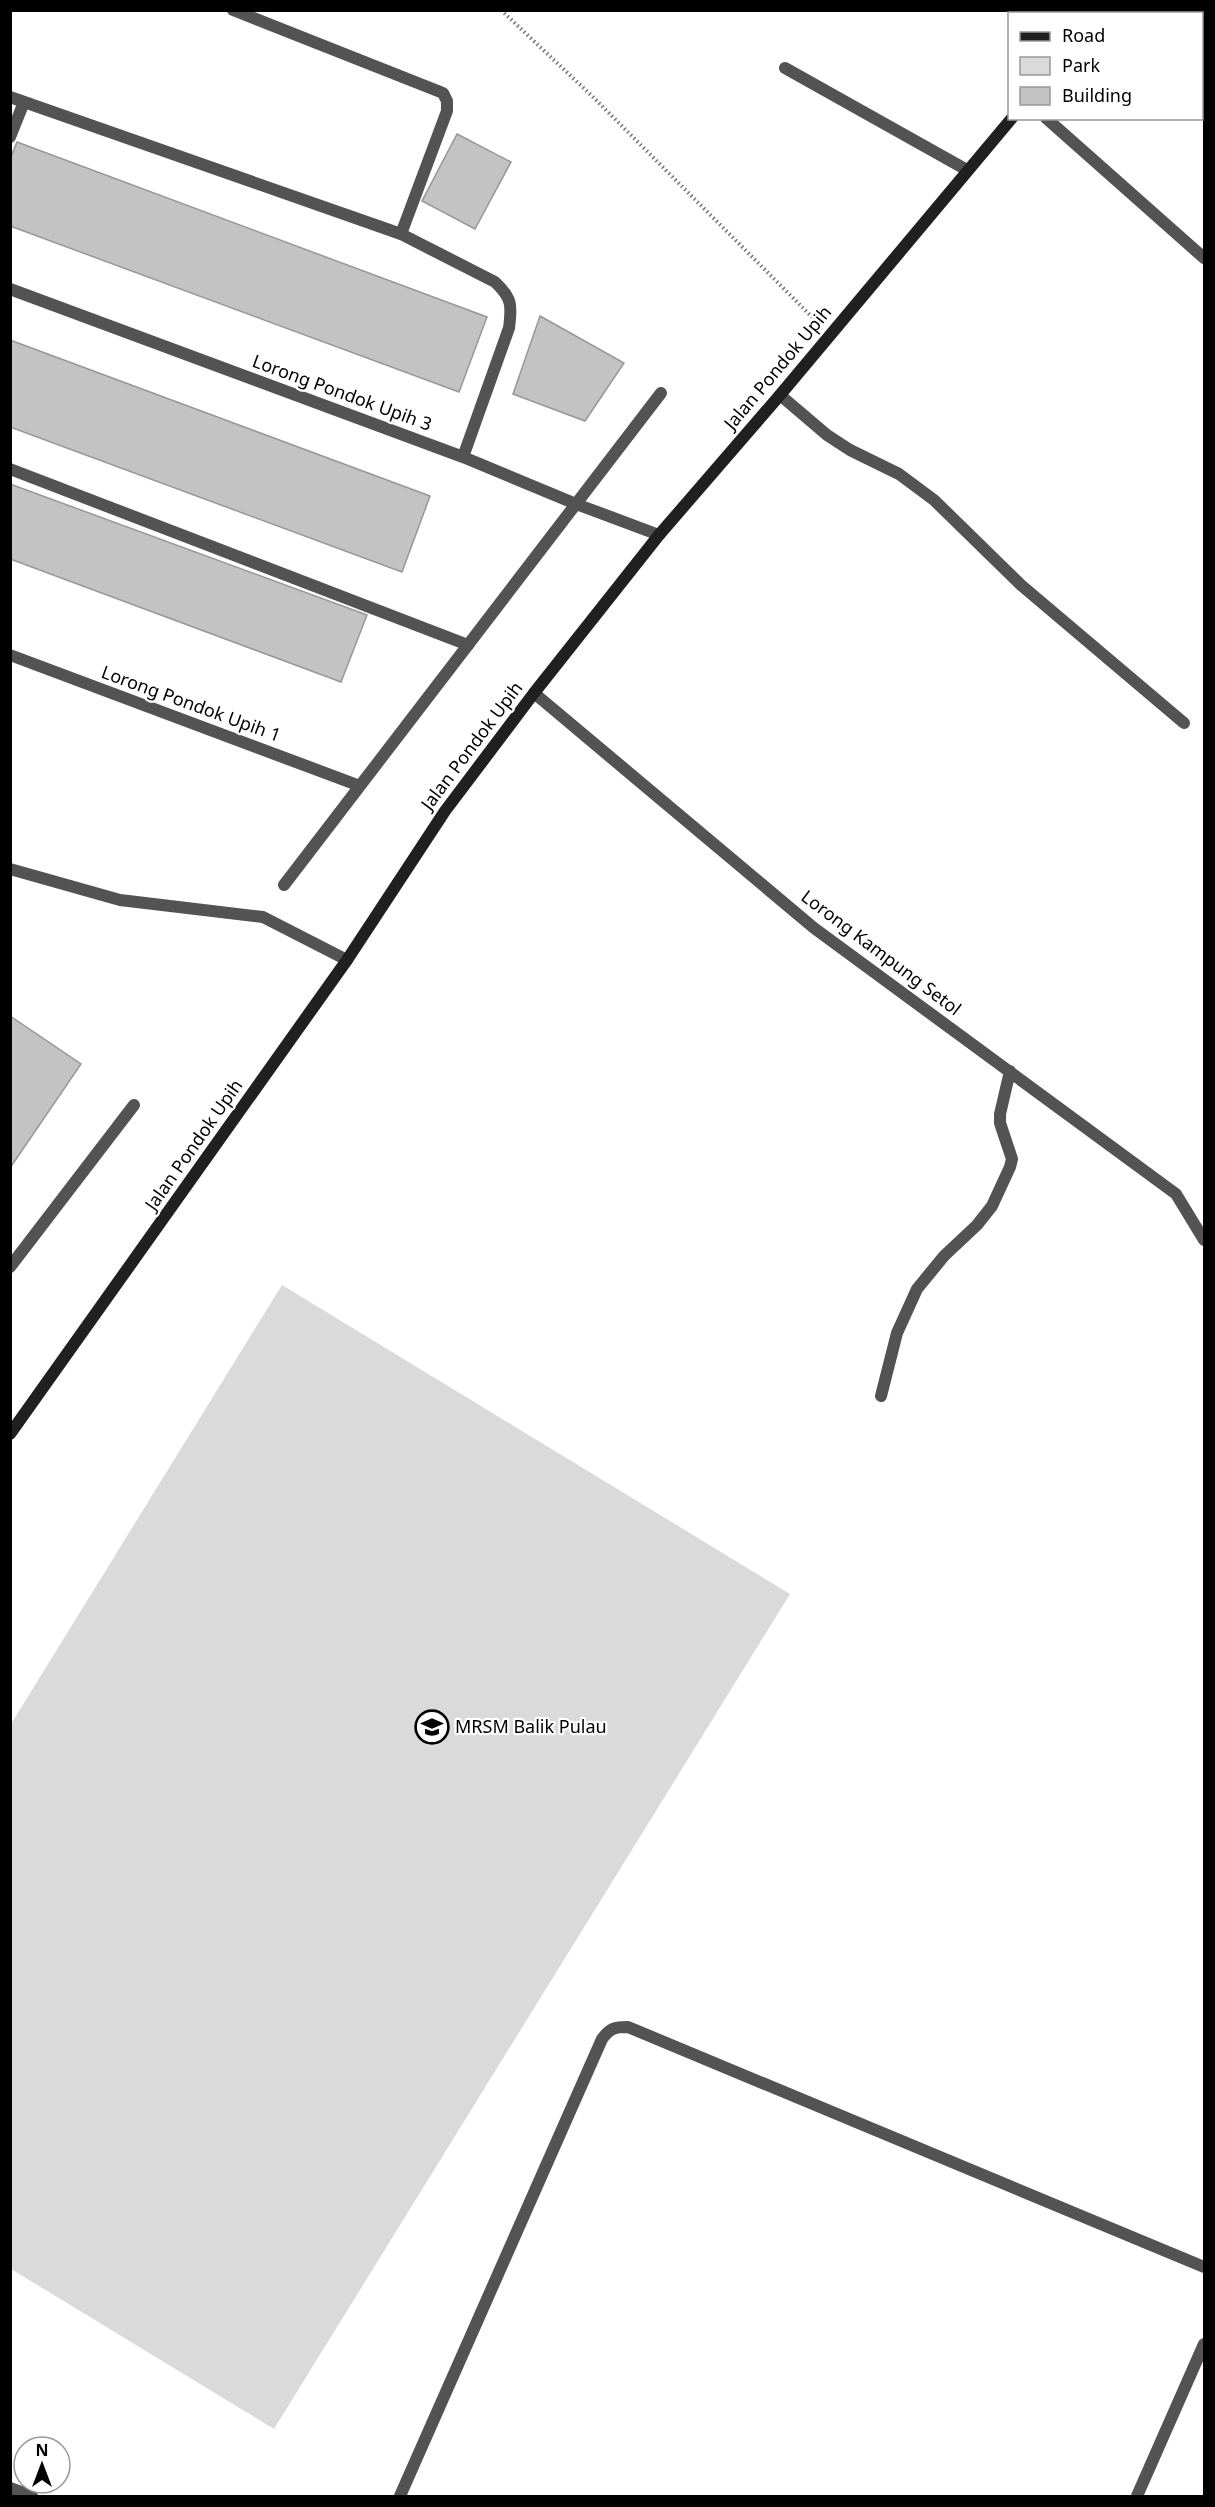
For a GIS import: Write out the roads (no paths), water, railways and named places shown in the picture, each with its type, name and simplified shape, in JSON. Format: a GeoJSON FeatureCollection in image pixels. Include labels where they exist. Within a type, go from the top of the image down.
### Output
{"type":"FeatureCollection","features":[{"type":"Feature","properties":{"kind":"main road","name":"Jalan Pondok Upih"},"geometry":{"type":"LineString","coordinates":[[10,1434],[347,960],[445,811],[534,693],[659,535],[780,395],[1010,120]]}},
{"type":"Feature","properties":{"kind":"street"},"geometry":{"type":"LineString","coordinates":[[233,10],[444,93],[447,111],[401,234]]}},
{"type":"Feature","properties":{"kind":"street"},"geometry":{"type":"LineString","coordinates":[[785,68],[967,170]]}},
{"type":"Feature","properties":{"kind":"street"},"geometry":{"type":"LineString","coordinates":[[10,97],[401,234],[495,282],[508,294],[511,308],[509,328],[463,457]]}},
{"type":"Feature","properties":{"kind":"street"},"geometry":{"type":"LineString","coordinates":[[10,137],[24,102]]}},
{"type":"Feature","properties":{"kind":"street"},"geometry":{"type":"LineString","coordinates":[[1048,120],[1204,258]]}},
{"type":"Feature","properties":{"kind":"street","name":"Lorong Pondok Upih 3"},"geometry":{"type":"LineString","coordinates":[[10,289],[463,457],[576,504],[659,535]]}},
{"type":"Feature","properties":{"kind":"street"},"geometry":{"type":"LineString","coordinates":[[284,885],[661,393]]}},
{"type":"Feature","properties":{"kind":"street"},"geometry":{"type":"LineString","coordinates":[[780,395],[827,435],[850,450],[899,474],[934,500],[1021,585],[1184,723]]}},
{"type":"Feature","properties":{"kind":"street"},"geometry":{"type":"LineString","coordinates":[[10,469],[468,645]]}},
{"type":"Feature","properties":{"kind":"street","name":"Lorong Pondok Upih 1"},"geometry":{"type":"LineString","coordinates":[[10,655],[360,786]]}},
{"type":"Feature","properties":{"kind":"street","name":"Lorong Kampung Setol"},"geometry":{"type":"LineString","coordinates":[[534,693],[782,902],[1176,1194],[1204,1240]]}},
{"type":"Feature","properties":{"kind":"street"},"geometry":{"type":"LineString","coordinates":[[10,868],[120,900],[263,918],[347,960]]}},
{"type":"Feature","properties":{"kind":"street"},"geometry":{"type":"LineString","coordinates":[[881,1396],[897,1333],[917,1289],[944,1256],[977,1225],[992,1206],[1010,1167],[1012,1158],[1000,1123],[1000,1114],[1010,1071]]}},
{"type":"Feature","properties":{"kind":"street"},"geometry":{"type":"LineString","coordinates":[[10,1267],[134,1105]]}},
{"type":"Feature","properties":{"kind":"street"},"geometry":{"type":"LineString","coordinates":[[400,2496],[602,2039],[609,2030],[616,2027],[628,2027],[1204,2267]]}},
{"type":"Feature","properties":{"kind":"street"},"geometry":{"type":"LineString","coordinates":[[1137,2496],[1204,2344]]}},
{"type":"Feature","properties":{"kind":"street"},"geometry":{"type":"LineString","coordinates":[[10,2488],[32,2496]]}},
{"type":"Feature","properties":{"kind":"place","name":"MRSM Balik Pulau"},"geometry":{"type":"Point","coordinates":[432,1727]}}]}
